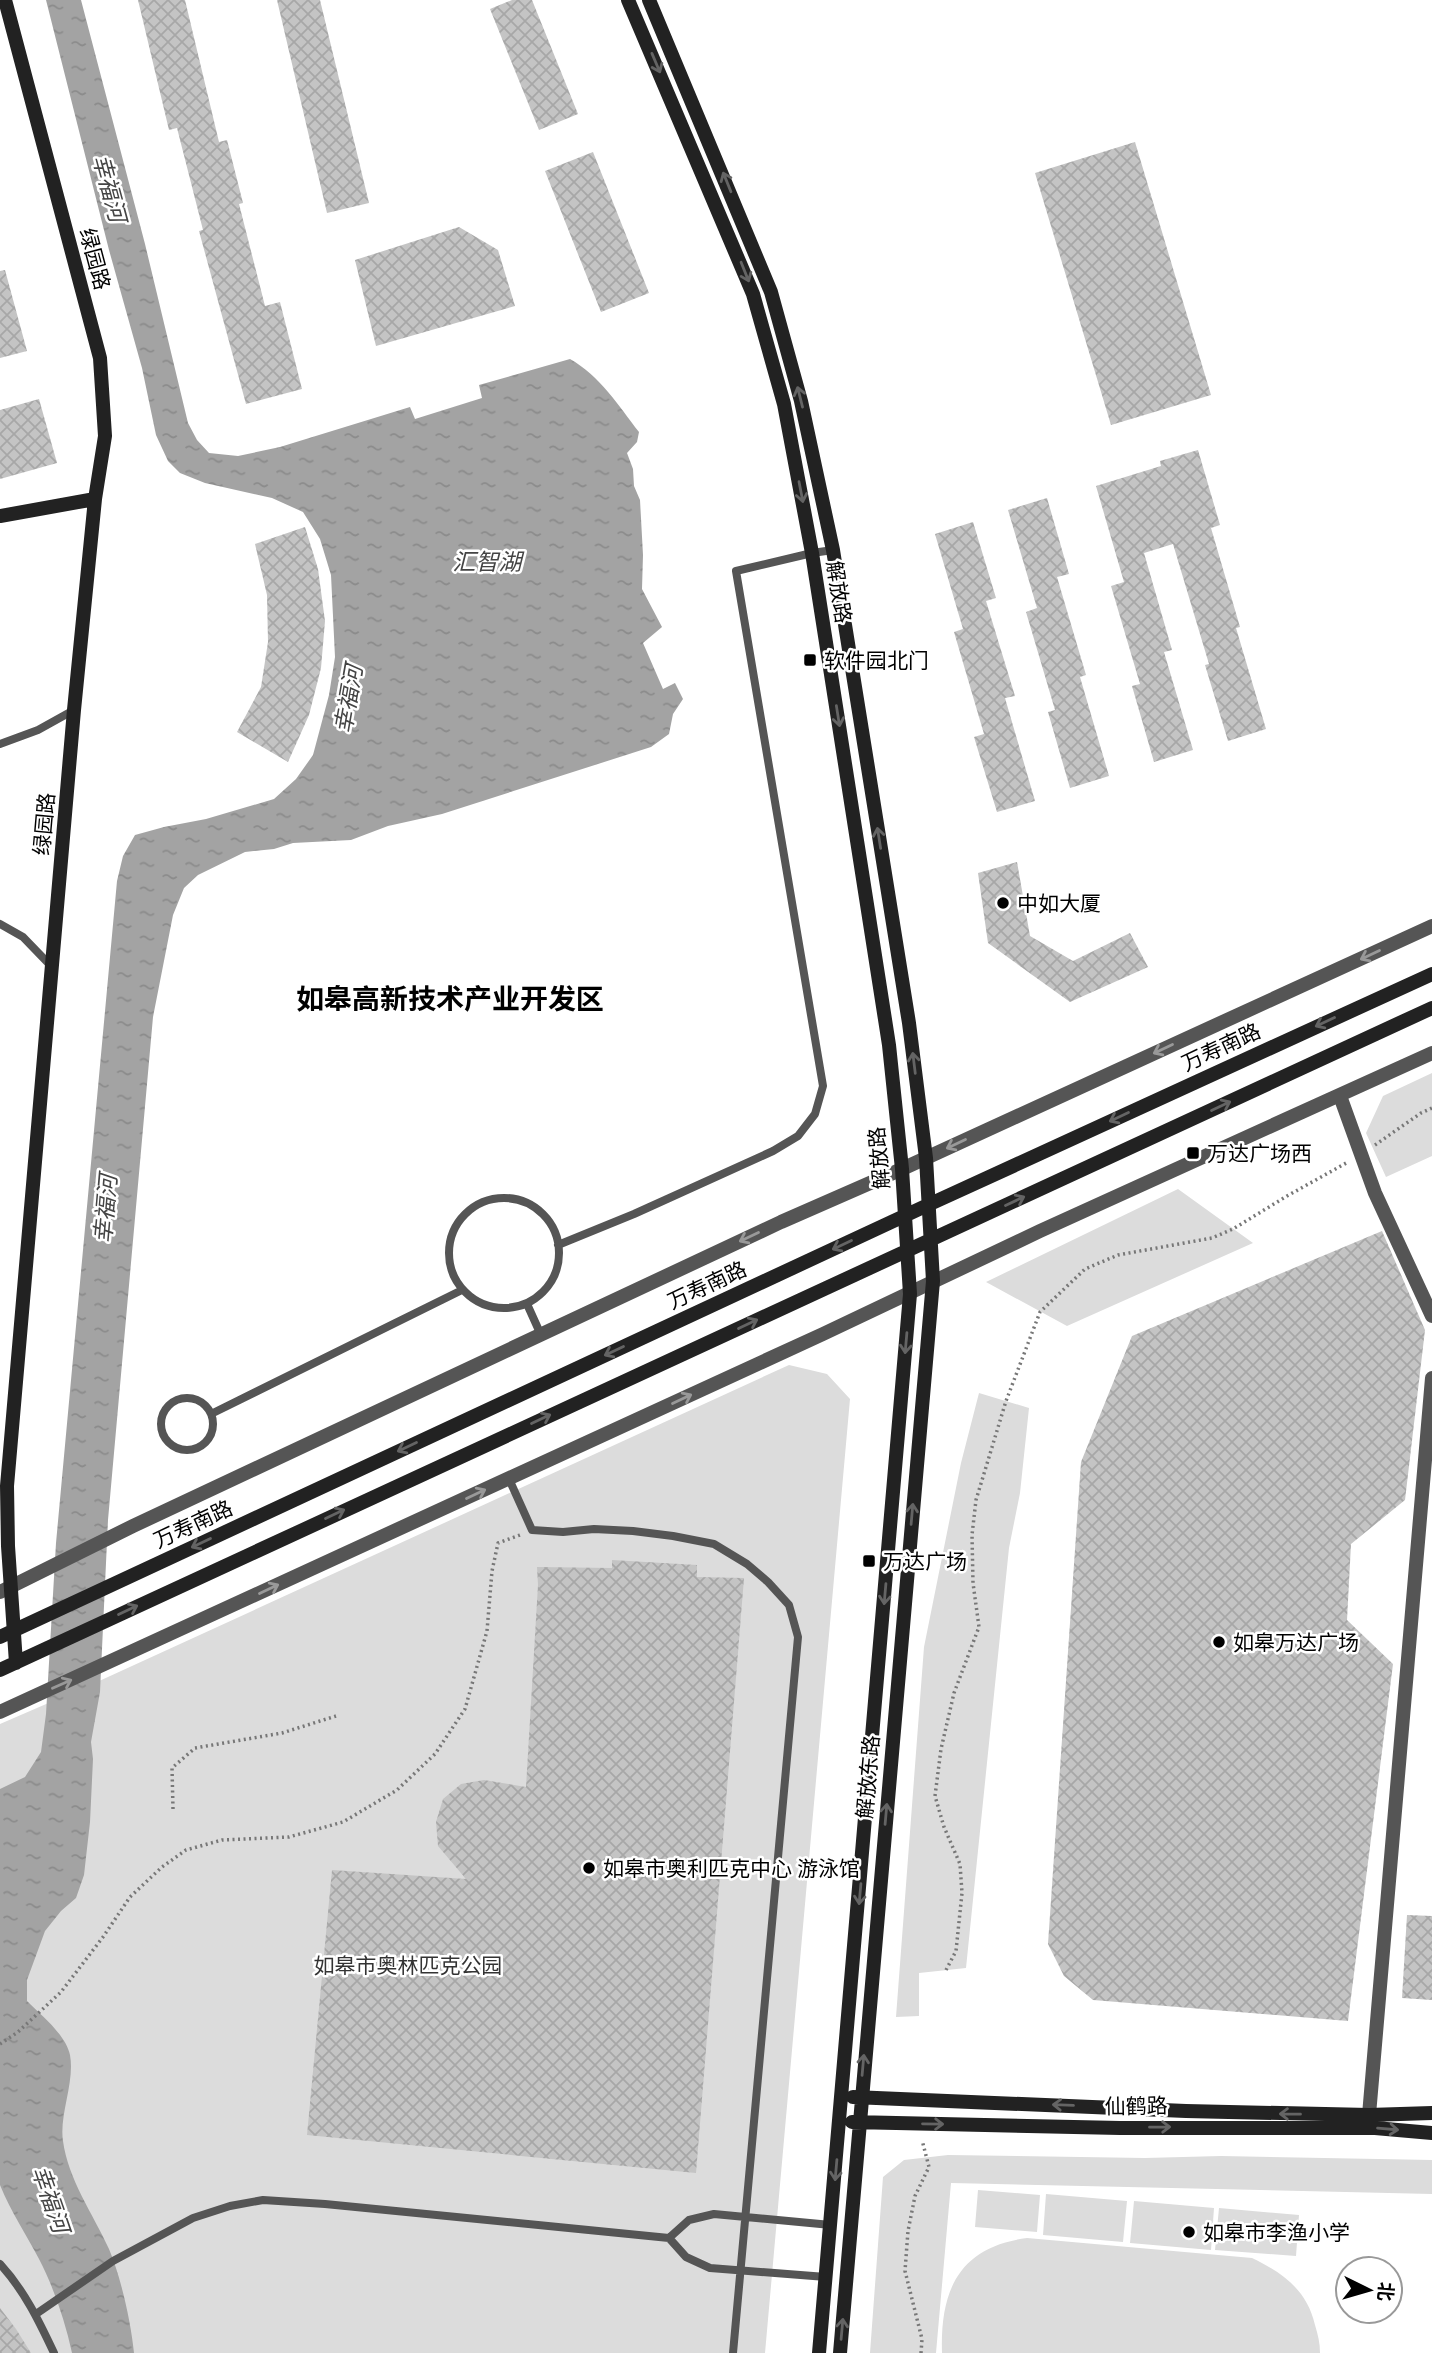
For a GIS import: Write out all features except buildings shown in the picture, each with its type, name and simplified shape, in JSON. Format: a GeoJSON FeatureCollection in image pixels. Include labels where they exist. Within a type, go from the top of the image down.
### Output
{"type":"FeatureCollection","features":[{"type":"Feature","properties":{"kind":"street","name":"绿园路"},"geometry":{"type":"LineString","coordinates":[[5,0],[100,358],[105,436],[94,499],[54,968],[3,1486],[5,1589],[15,1630],[16,1663]]}},
{"type":"Feature","properties":{"kind":"street","name":"解放路"},"geometry":{"type":"LineString","coordinates":[[628,0],[753,294],[784,404],[812,553],[889,1045],[902,1169],[904,1216]]}},
{"type":"Feature","properties":{"kind":"street","name":"解放路"},"geometry":{"type":"LineString","coordinates":[[649,0],[771,292],[801,401],[833,551],[909,1023],[930,1204]]}},
{"type":"Feature","properties":{"kind":"street"},"geometry":{"type":"LineString","coordinates":[[0,516],[94,499]]}},
{"type":"Feature","properties":{"kind":"street"},"geometry":{"type":"LineString","coordinates":[[5,1589],[133,1526],[781,1222],[1432,926]]}},
{"type":"Feature","properties":{"kind":"street","name":"万寿南路"},"geometry":{"type":"LineString","coordinates":[[0,1637],[904,1216],[1432,974]]}},
{"type":"Feature","properties":{"kind":"street"},"geometry":{"type":"LineString","coordinates":[[0,1670],[1432,1008]]}},
{"type":"Feature","properties":{"kind":"street"},"geometry":{"type":"LineString","coordinates":[[0,1712],[1432,1053]]}},
{"type":"Feature","properties":{"kind":"street"},"geometry":{"type":"LineString","coordinates":[[1340,1096],[1375,1193],[1432,1316]]}},
{"type":"Feature","properties":{"kind":"street","name":"解放东路"},"geometry":{"type":"LineString","coordinates":[[840,2353],[860,2097],[933,1281],[930,1204]]}},
{"type":"Feature","properties":{"kind":"street","name":"解放东路"},"geometry":{"type":"LineString","coordinates":[[819,2353],[910,1294],[904,1216]]}},
{"type":"Feature","properties":{"kind":"street"},"geometry":{"type":"LineString","coordinates":[[1369,2115],[1432,1378]]}},
{"type":"Feature","properties":{"kind":"street","name":"仙鹤路"},"geometry":{"type":"LineString","coordinates":[[843,2096],[1186,2111],[1369,2115],[1432,2113]]}},
{"type":"Feature","properties":{"kind":"street","name":"仙鹤路"},"geometry":{"type":"LineString","coordinates":[[840,2121],[1120,2128],[1375,2128],[1432,2133]]}},
{"type":"Feature","properties":{"kind":"lane"},"geometry":{"type":"LineString","coordinates":[[558,1245],[774,1151],[798,1136],[815,1114],[823,1086],[736,571],[812,553],[833,551]]}},
{"type":"Feature","properties":{"kind":"lane"},"geometry":{"type":"LineString","coordinates":[[0,744],[38,730],[74,710]]}},
{"type":"Feature","properties":{"kind":"lane"},"geometry":{"type":"LineString","coordinates":[[0,923],[23,937],[54,968]]}},
{"type":"Feature","properties":{"kind":"lane"},"geometry":{"type":"LineString","coordinates":[[508,1198],[526,1202],[541,1213],[553,1228],[558,1245],[558,1262],[552,1279],[542,1293],[527,1304],[510,1308],[493,1308],[476,1301],[462,1290],[452,1275],[448,1256],[450,1237],[459,1221],[472,1207],[489,1200],[508,1198]]}},
{"type":"Feature","properties":{"kind":"lane"},"geometry":{"type":"LineString","coordinates":[[211,1414],[462,1290]]}},
{"type":"Feature","properties":{"kind":"lane"},"geometry":{"type":"LineString","coordinates":[[527,1304],[541,1335]]}},
{"type":"Feature","properties":{"kind":"lane"},"geometry":{"type":"LineString","coordinates":[[183,1398],[200,1401],[211,1414],[212,1430],[203,1444],[195,1448],[172,1445],[162,1432],[163,1414],[174,1401],[183,1398]]}},
{"type":"Feature","properties":{"kind":"lane"},"geometry":{"type":"LineString","coordinates":[[509,1479],[532,1530],[633,1531],[714,1544],[758,1573],[789,1605],[798,1637],[733,2353]]}},
{"type":"Feature","properties":{"kind":"lane"},"geometry":{"type":"LineString","coordinates":[[36,2314],[51,2301],[113,2261],[193,2218],[230,2206],[263,2200],[669,2238],[686,2257],[710,2268],[826,2277]]}},
{"type":"Feature","properties":{"kind":"lane"},"geometry":{"type":"LineString","coordinates":[[669,2238],[689,2220],[714,2214],[831,2225]]}},
{"type":"Feature","properties":{"kind":"lane"},"geometry":{"type":"LineString","coordinates":[[0,2263],[16,2281],[36,2314],[54,2353]]}},
{"type":"Feature","properties":{"kind":"path"},"geometry":{"type":"LineString","coordinates":[[946,1970],[956,1951],[962,1893],[961,1864],[944,1827],[935,1796],[941,1749],[954,1693],[979,1627],[973,1583],[972,1535],[976,1500],[1006,1401],[1040,1311],[1085,1269],[1118,1255],[1212,1238],[1234,1229],[1360,1155],[1432,1108]]}},
{"type":"Feature","properties":{"kind":"path"},"geometry":{"type":"LineString","coordinates":[[0,2044],[18,2032],[61,1992],[130,1897],[162,1867],[186,1850],[222,1840],[289,1837],[343,1822],[397,1790],[435,1754],[465,1709],[487,1631],[492,1572],[498,1543],[532,1530]]}},
{"type":"Feature","properties":{"kind":"path"},"geometry":{"type":"LineString","coordinates":[[173,1809],[172,1768],[195,1748],[282,1733],[336,1716]]}},
{"type":"Feature","properties":{"kind":"path"},"geometry":{"type":"LineString","coordinates":[[918,2124],[929,2167],[915,2196],[908,2231],[905,2271],[922,2339],[921,2353]]}},
{"type":"Feature","properties":{"kind":"green space"},"geometry":{"type":"Polygon","coordinates":[[[1432,1073],[1432,1156],[1386,1177],[1366,1133],[1383,1096],[1432,1073]]]}},
{"type":"Feature","properties":{"kind":"green space"},"geometry":{"type":"Polygon","coordinates":[[[1178,1189],[1253,1243],[1067,1326],[986,1282],[1178,1189]]]}},
{"type":"Feature","properties":{"kind":"green space","name":"如皋市奥林匹克公园"},"geometry":{"type":"Polygon","coordinates":[[[789,1365],[827,1374],[850,1399],[765,2353],[0,2353],[0,1724],[789,1365]]]}},
{"type":"Feature","properties":{"kind":"green space"},"geometry":{"type":"Polygon","coordinates":[[[979,1393],[1029,1408],[1020,1493],[1009,1548],[966,1968],[919,1973],[919,2016],[896,2017],[924,1647],[961,1463],[979,1393]]]}},
{"type":"Feature","properties":{"kind":"green space"},"geometry":{"type":"Polygon","coordinates":[[[948,2155],[1432,2160],[1432,2194],[951,2183],[936,2353],[870,2353],[883,2177],[904,2160],[948,2155]]]}},
{"type":"Feature","properties":{"kind":"green space"},"geometry":{"type":"Polygon","coordinates":[[[978,2190],[1040,2195],[1037,2232],[975,2227],[978,2190]]]}},
{"type":"Feature","properties":{"kind":"green space"},"geometry":{"type":"Polygon","coordinates":[[[1046,2194],[1127,2201],[1123,2242],[1043,2235],[1046,2194]]]}},
{"type":"Feature","properties":{"kind":"green space"},"geometry":{"type":"Polygon","coordinates":[[[1134,2201],[1214,2208],[1211,2250],[1130,2243],[1134,2201]]]}},
{"type":"Feature","properties":{"kind":"green space"},"geometry":{"type":"Polygon","coordinates":[[[1219,2208],[1299,2215],[1296,2256],[1215,2250],[1219,2208]]]}},
{"type":"Feature","properties":{"kind":"green space"},"geometry":{"type":"Polygon","coordinates":[[[1027,2238],[1252,2258],[1274,2270],[1300,2292],[1311,2313],[1320,2353],[942,2353],[945,2310],[958,2275],[985,2251],[1027,2238]]]}},
{"type":"Feature","properties":{"kind":"water"},"geometry":{"type":"Polygon","coordinates":[[[46,0],[81,0],[145,244],[188,423],[197,440],[209,453],[238,456],[280,447],[410,407],[415,419],[482,398],[479,385],[570,359],[599,382],[639,432],[637,442],[627,453],[640,500],[642,589],[662,627],[643,643],[663,689],[675,683],[683,699],[673,714],[669,734],[651,747],[442,814],[388,826],[351,840],[293,843],[274,849],[245,852],[198,875],[184,888],[173,915],[153,1017],[108,1520],[100,1692],[91,1742],[93,1759],[90,1822],[84,1875],[76,1898],[45,1931],[27,1980],[27,2001],[46,2019],[68,2048],[71,2065],[62,2131],[66,2155],[76,2183],[113,2260],[125,2300],[134,2353],[72,2353],[50,2281],[0,2185],[0,1789],[25,1777],[41,1752],[46,1714],[56,1543],[117,881],[123,856],[135,835],[206,819],[274,799],[296,779],[313,755],[329,695],[335,657],[331,575],[320,539],[303,512],[272,498],[205,483],[180,473],[168,461],[156,435],[142,368],[109,250],[46,0]]]}},
{"type":"Feature","properties":{"kind":"place","name":"软件园北门"},"geometry":{"type":"Point","coordinates":[810,660]}},
{"type":"Feature","properties":{"kind":"place","name":"中如大厦"},"geometry":{"type":"Point","coordinates":[1003,903]}},
{"type":"Feature","properties":{"kind":"place","name":"万达广场西"},"geometry":{"type":"Point","coordinates":[1193,1153]}},
{"type":"Feature","properties":{"kind":"place","name":"万达广场"},"geometry":{"type":"Point","coordinates":[869,1561]}},
{"type":"Feature","properties":{"kind":"place","name":"如皋万达广场"},"geometry":{"type":"Point","coordinates":[1219,1642]}},
{"type":"Feature","properties":{"kind":"place","name":"如皋市奥利匹克中心 游泳馆"},"geometry":{"type":"Point","coordinates":[589,1868]}},
{"type":"Feature","properties":{"kind":"place","name":"如皋市李渔小学"},"geometry":{"type":"Point","coordinates":[1189,2232]}},
{"type":"Feature","properties":{"kind":"district","name":"如皋高新技术产业开发区"},"geometry":{"type":"Point","coordinates":[450,998]}},
{"type":"Feature","properties":{"kind":"water label","name":"幸福河"},"geometry":{"type":"Point","coordinates":[110,188]}},
{"type":"Feature","properties":{"kind":"water label","name":"汇智湖"},"geometry":{"type":"Point","coordinates":[487,561]}},
{"type":"Feature","properties":{"kind":"water label","name":"幸福河"},"geometry":{"type":"Point","coordinates":[348,699]}},
{"type":"Feature","properties":{"kind":"water label","name":"幸福河"},"geometry":{"type":"Point","coordinates":[105,1209]}},
{"type":"Feature","properties":{"kind":"water label","name":"幸福河"},"geometry":{"type":"Point","coordinates":[51,2199]}}]}
